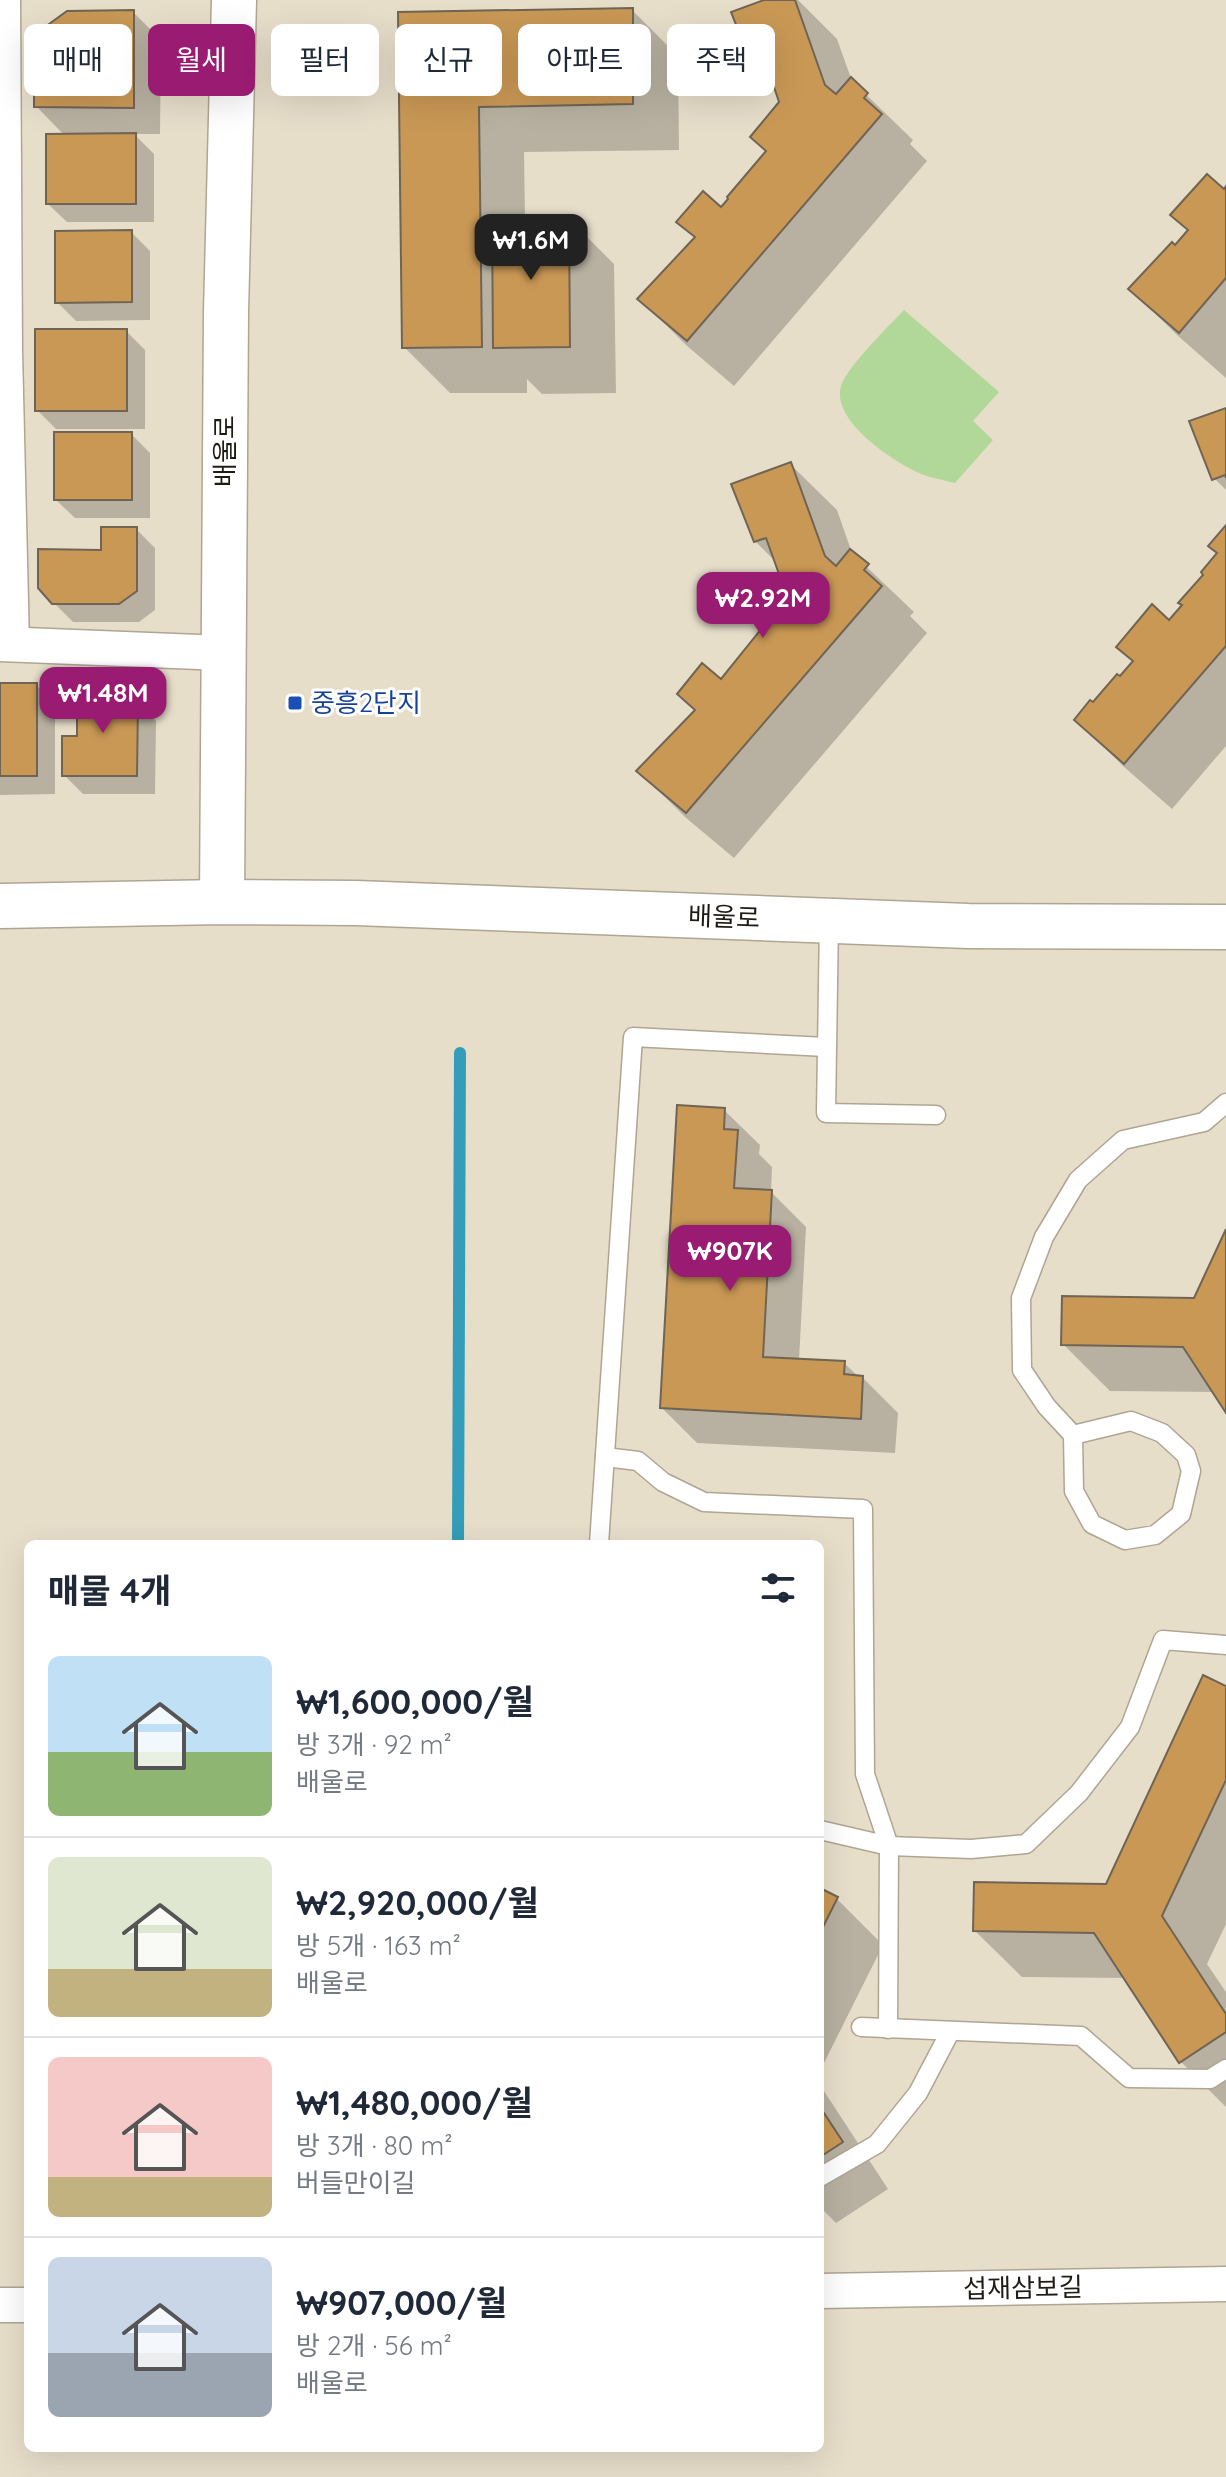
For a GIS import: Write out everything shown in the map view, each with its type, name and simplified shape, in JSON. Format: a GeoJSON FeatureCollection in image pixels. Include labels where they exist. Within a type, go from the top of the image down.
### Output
{"type":"FeatureCollection","features":[{"type":"Feature","properties":{"kind":"street"},"geometry":{"type":"LineString","coordinates":[[3,0],[6,644],[224,653]]}},
{"type":"Feature","properties":{"kind":"street","name":"배울로"},"geometry":{"type":"LineString","coordinates":[[222,902],[226,312],[234,0]]}},
{"type":"Feature","properties":{"kind":"street","name":"배울로"},"geometry":{"type":"LineString","coordinates":[[0,906],[356,903],[968,926],[1226,927]]}},
{"type":"Feature","properties":{"kind":"street","name":"섭재삼보길"},"geometry":{"type":"LineString","coordinates":[[824,2291],[1226,2284]]}},
{"type":"Feature","properties":{"kind":"street"},"geometry":{"type":"LineString","coordinates":[[0,2305],[24,2305]]}},
{"type":"Feature","properties":{"kind":"lane"},"geometry":{"type":"LineString","coordinates":[[829,921],[826,1113],[936,1115]]}},
{"type":"Feature","properties":{"kind":"lane"},"geometry":{"type":"LineString","coordinates":[[599,1540],[633,1037],[826,1047]]}},
{"type":"Feature","properties":{"kind":"lane"},"geometry":{"type":"LineString","coordinates":[[1073,1435],[1131,1421],[1162,1433],[1186,1455],[1191,1471],[1181,1514],[1155,1535],[1125,1540],[1092,1524],[1074,1491],[1073,1435],[1047,1407],[1022,1370],[1021,1298],[1044,1237],[1078,1180],[1123,1140],[1204,1122],[1226,1103]]}},
{"type":"Feature","properties":{"kind":"lane"},"geometry":{"type":"LineString","coordinates":[[605,1457],[638,1461],[663,1482],[704,1502],[863,1509],[865,1774],[889,1846],[888,2029]]}},
{"type":"Feature","properties":{"kind":"lane"},"geometry":{"type":"LineString","coordinates":[[824,1831],[889,1846],[971,1849],[1026,1844],[1079,1793],[1130,1727],[1163,1640],[1226,1645]]}},
{"type":"Feature","properties":{"kind":"lane"},"geometry":{"type":"LineString","coordinates":[[861,2027],[1081,2036],[1129,2078],[1210,2079],[1226,2069]]}},
{"type":"Feature","properties":{"kind":"lane"},"geometry":{"type":"LineString","coordinates":[[824,2175],[877,2144],[918,2093],[950,2032]]}},
{"type":"Feature","properties":{"kind":"green space"},"geometry":{"type":"Polygon","coordinates":[[[904,310],[999,392],[973,421],[993,440],[955,483],[919,473],[880,449],[854,426],[840,399],[841,386],[851,369],[904,310]]]}},
{"type":"Feature","properties":{"kind":"building"},"geometry":{"type":"Polygon","coordinates":[[[764,0],[795,0],[825,85],[836,94],[851,77],[868,93],[864,98],[882,114],[687,341],[637,299],[695,237],[676,222],[703,191],[721,207],[766,151],[750,137],[779,102],[775,90],[775,24],[736,24],[731,12],[764,0]]]}},
{"type":"Feature","properties":{"kind":"building"},"geometry":{"type":"Polygon","coordinates":[[[633,8],[633,24],[518,24],[518,96],[633,96],[633,104],[479,107],[482,347],[402,348],[399,96],[502,96],[502,24],[398,24],[398,12],[633,8]]]}},
{"type":"Feature","properties":{"kind":"building"},"geometry":{"type":"Polygon","coordinates":[[[134,10],[134,108],[34,107],[34,96],[132,96],[132,24],[49,24],[67,11],[134,10]]]}},
{"type":"Feature","properties":{"kind":"building"},"geometry":{"type":"Polygon","coordinates":[[[136,133],[136,204],[46,204],[46,134],[136,133]]]}},
{"type":"Feature","properties":{"kind":"building"},"geometry":{"type":"Polygon","coordinates":[[[1207,174],[1224,189],[1226,186],[1226,278],[1179,333],[1128,289],[1172,242],[1175,245],[1188,230],[1170,215],[1207,174]]]}},
{"type":"Feature","properties":{"kind":"building"},"geometry":{"type":"Polygon","coordinates":[[[569,216],[570,347],[493,348],[492,217],[569,216]]]}},
{"type":"Feature","properties":{"kind":"building"},"geometry":{"type":"Polygon","coordinates":[[[132,230],[132,302],[55,303],[55,231],[132,230]]]}},
{"type":"Feature","properties":{"kind":"building"},"geometry":{"type":"Polygon","coordinates":[[[35,329],[127,329],[127,411],[35,411],[35,329]]]}},
{"type":"Feature","properties":{"kind":"building"},"geometry":{"type":"Polygon","coordinates":[[[1226,408],[1226,478],[1225,475],[1212,480],[1189,421],[1226,408]]]}},
{"type":"Feature","properties":{"kind":"building"},"geometry":{"type":"Polygon","coordinates":[[[54,432],[132,432],[132,500],[54,500],[54,432]]]}},
{"type":"Feature","properties":{"kind":"building"},"geometry":{"type":"Polygon","coordinates":[[[791,462],[825,556],[836,566],[850,549],[869,564],[864,570],[882,586],[686,813],[636,771],[695,710],[677,694],[702,663],[721,679],[766,623],[749,609],[779,574],[766,538],[754,542],[731,484],[791,462]]]}},
{"type":"Feature","properties":{"kind":"building"},"geometry":{"type":"Polygon","coordinates":[[[1226,525],[1226,646],[1124,764],[1074,720],[1090,700],[1093,702],[1133,661],[1116,647],[1152,604],[1169,620],[1182,605],[1178,603],[1203,575],[1201,572],[1217,553],[1208,546],[1226,525]]]}},
{"type":"Feature","properties":{"kind":"building"},"geometry":{"type":"Polygon","coordinates":[[[101,527],[137,527],[137,591],[119,604],[52,604],[38,588],[38,549],[101,550],[101,527]]]}},
{"type":"Feature","properties":{"kind":"building"},"geometry":{"type":"Polygon","coordinates":[[[0,683],[37,683],[37,776],[0,776],[0,683]]]}},
{"type":"Feature","properties":{"kind":"building"},"geometry":{"type":"Polygon","coordinates":[[[77,689],[128,689],[138,700],[137,776],[62,776],[62,736],[77,736],[77,689]]]}},
{"type":"Feature","properties":{"kind":"building"},"geometry":{"type":"Polygon","coordinates":[[[677,1105],[725,1108],[724,1129],[738,1130],[734,1188],[772,1190],[763,1357],[845,1361],[844,1374],[863,1376],[861,1419],[660,1408],[677,1105]]]}},
{"type":"Feature","properties":{"kind":"building"},"geometry":{"type":"Polygon","coordinates":[[[1226,1229],[1226,1413],[1183,1347],[1061,1345],[1062,1296],[1194,1298],[1226,1229]]]}},
{"type":"Feature","properties":{"kind":"building"},"geometry":{"type":"Polygon","coordinates":[[[1203,1675],[1226,1686],[1226,1780],[1162,1916],[1226,2014],[1226,2032],[1179,2063],[1094,1933],[973,1931],[974,1882],[1106,1884],[1203,1675]]]}},
{"type":"Feature","properties":{"kind":"building"},"geometry":{"type":"Polygon","coordinates":[[[824,1890],[838,1897],[824,1925],[824,1890]]]}},
{"type":"Feature","properties":{"kind":"building"},"geometry":{"type":"Polygon","coordinates":[[[824,2113],[843,2142],[824,2154],[824,2113]]]}},
{"type":"Feature","properties":{"kind":"waterway"},"geometry":{"type":"LineString","coordinates":[[458,1540],[460,1053]]}},
{"type":"Feature","properties":{"kind":"place","name":"중흥2단지"},"geometry":{"type":"Point","coordinates":[295,703]}}]}
